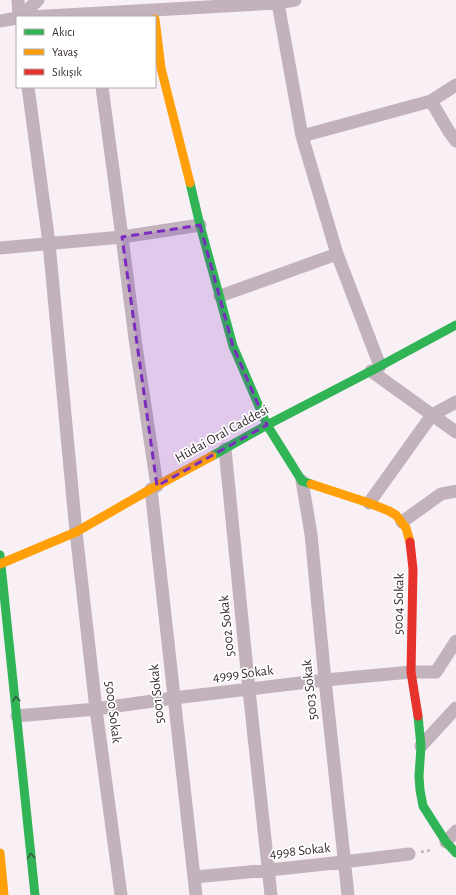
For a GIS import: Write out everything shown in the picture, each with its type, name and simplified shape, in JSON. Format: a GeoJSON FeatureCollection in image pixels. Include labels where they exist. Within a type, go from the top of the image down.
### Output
{"type":"FeatureCollection","features":[{"type":"Feature","properties":{"kind":"street"},"geometry":{"type":"LineString","coordinates":[[18,0],[19,16]]}},
{"type":"Feature","properties":{"kind":"street"},"geometry":{"type":"LineString","coordinates":[[20,16],[38,0]]}},
{"type":"Feature","properties":{"kind":"street"},"geometry":{"type":"LineString","coordinates":[[61,16],[154,12],[278,3],[296,0]]}},
{"type":"Feature","properties":{"kind":"street"},"geometry":{"type":"LineString","coordinates":[[278,3],[302,136],[337,254],[376,369],[432,415],[456,432]]}},
{"type":"Feature","properties":{"kind":"street"},"geometry":{"type":"LineString","coordinates":[[0,21],[16,18]]}},
{"type":"Feature","properties":{"kind":"street"},"geometry":{"type":"LineString","coordinates":[[156,28],[161,68],[200,225],[233,346],[267,426],[302,481]]}},
{"type":"Feature","properties":{"kind":"street"},"geometry":{"type":"LineString","coordinates":[[302,136],[432,101],[456,85]]}},
{"type":"Feature","properties":{"kind":"street","name":"5000 Sokak"},"geometry":{"type":"LineString","coordinates":[[28,88],[49,243],[76,532],[96,709],[121,895]]}},
{"type":"Feature","properties":{"kind":"street","name":"5001 Sokak"},"geometry":{"type":"LineString","coordinates":[[102,88],[154,487],[174,698],[196,895]]}},
{"type":"Feature","properties":{"kind":"street"},"geometry":{"type":"LineString","coordinates":[[432,101],[448,130],[456,141]]}},
{"type":"Feature","properties":{"kind":"street"},"geometry":{"type":"LineString","coordinates":[[0,248],[122,237],[200,225]]}},
{"type":"Feature","properties":{"kind":"street"},"geometry":{"type":"LineString","coordinates":[[220,296],[337,254]]}},
{"type":"Feature","properties":{"kind":"street","name":"Hüdai Oral Caddesi"},"geometry":{"type":"LineString","coordinates":[[0,561],[76,532],[154,487],[456,325]]}},
{"type":"Feature","properties":{"kind":"street"},"geometry":{"type":"LineString","coordinates":[[369,503],[432,415],[456,402]]}},
{"type":"Feature","properties":{"kind":"street","name":"5002 Sokak"},"geometry":{"type":"LineString","coordinates":[[226,449],[249,690],[271,895]]}},
{"type":"Feature","properties":{"kind":"street","name":"5004 Sokak"},"geometry":{"type":"LineString","coordinates":[[302,481],[390,511],[396,515],[406,528],[411,544],[413,568],[412,672],[421,746],[419,776],[420,790],[423,806],[446,842],[456,853]]}},
{"type":"Feature","properties":{"kind":"street","name":"5003 Sokak"},"geometry":{"type":"LineString","coordinates":[[302,481],[311,534],[348,895]]}},
{"type":"Feature","properties":{"kind":"street"},"geometry":{"type":"LineString","coordinates":[[402,522],[441,494],[456,491]]}},
{"type":"Feature","properties":{"kind":"street"},"geometry":{"type":"LineString","coordinates":[[0,561],[35,895]]}},
{"type":"Feature","properties":{"kind":"street","name":"4999 Sokak"},"geometry":{"type":"LineString","coordinates":[[17,716],[96,709],[325,680],[412,672],[436,672],[456,641]]}},
{"type":"Feature","properties":{"kind":"street"},"geometry":{"type":"LineString","coordinates":[[421,746],[456,708]]}},
{"type":"Feature","properties":{"kind":"street"},"geometry":{"type":"LineString","coordinates":[[446,842],[456,831]]}},
{"type":"Feature","properties":{"kind":"street"},"geometry":{"type":"LineString","coordinates":[[0,853],[4,895]]}},
{"type":"Feature","properties":{"kind":"street","name":"4998 Sokak"},"geometry":{"type":"LineString","coordinates":[[194,877],[268,871],[409,854]]}},
{"type":"Feature","properties":{"kind":"path"},"geometry":{"type":"LineString","coordinates":[[409,854],[438,850],[446,842]]}},
{"type":"Feature","properties":{"kind":"highlighted area"},"geometry":{"type":"Polygon","coordinates":[[[200,225],[233,346],[267,425],[157,486],[122,237],[200,225]]]}},
{"type":"Feature","properties":{"kind":"traffic: fast"},"geometry":{"type":"LineString","coordinates":[[190,183],[233,346],[267,425],[302,481],[311,484]]}},
{"type":"Feature","properties":{"kind":"traffic: fast"},"geometry":{"type":"LineString","coordinates":[[212,456],[267,425],[456,325]]}},
{"type":"Feature","properties":{"kind":"traffic: fast"},"geometry":{"type":"LineString","coordinates":[[0,555],[35,895]]}},
{"type":"Feature","properties":{"kind":"traffic: fast"},"geometry":{"type":"LineString","coordinates":[[418,716],[421,746],[419,776],[423,806],[446,842],[456,853]]}},
{"type":"Feature","properties":{"kind":"traffic: slow"},"geometry":{"type":"LineString","coordinates":[[156,27],[161,68],[190,183]]}},
{"type":"Feature","properties":{"kind":"traffic: slow"},"geometry":{"type":"LineString","coordinates":[[0,564],[76,532],[212,456]]}},
{"type":"Feature","properties":{"kind":"traffic: slow"},"geometry":{"type":"LineString","coordinates":[[311,484],[369,503],[396,515],[406,528],[410,542]]}},
{"type":"Feature","properties":{"kind":"traffic: slow"},"geometry":{"type":"LineString","coordinates":[[0,853],[4,895]]}},
{"type":"Feature","properties":{"kind":"traffic: jam"},"geometry":{"type":"LineString","coordinates":[[410,542],[413,569],[411,672],[418,716]]}}]}
